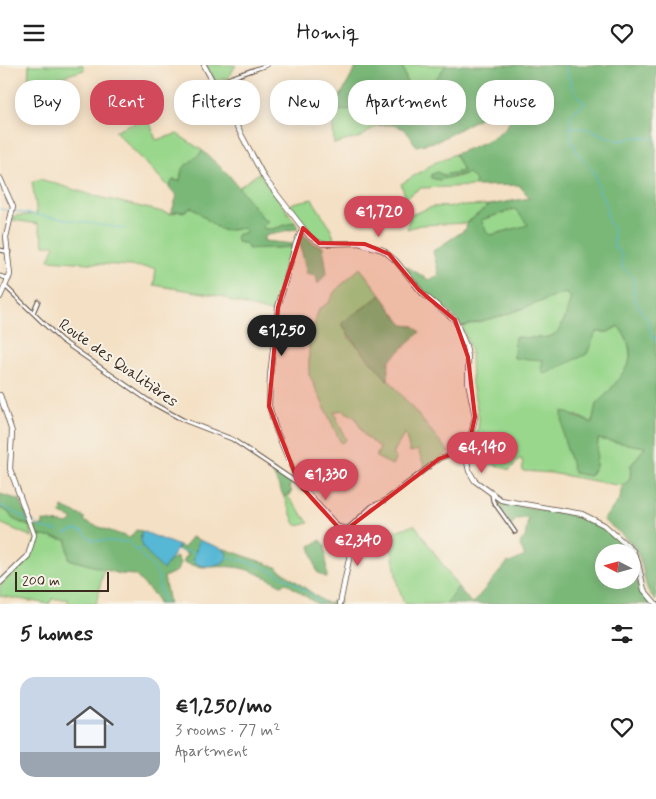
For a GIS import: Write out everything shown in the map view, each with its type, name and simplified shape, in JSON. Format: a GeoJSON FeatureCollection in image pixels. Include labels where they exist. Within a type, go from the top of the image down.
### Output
{"type":"FeatureCollection","features":[{"type":"Feature","properties":{"kind":"street"},"geometry":{"type":"LineString","coordinates":[[204,65],[211,80]]}},
{"type":"Feature","properties":{"kind":"street"},"geometry":{"type":"LineString","coordinates":[[224,80],[267,65]]}},
{"type":"Feature","properties":{"kind":"street"},"geometry":{"type":"LineString","coordinates":[[235,125],[265,179],[310,237],[319,243],[359,243],[383,250],[395,260],[423,294],[455,320],[466,346],[468,382],[475,413],[474,426],[466,457],[469,471],[475,481],[492,495],[510,503],[582,514],[604,525],[632,551],[638,563],[644,590],[656,604]]}},
{"type":"Feature","properties":{"kind":"street"},"geometry":{"type":"LineString","coordinates":[[0,179],[12,205],[12,214],[6,234],[10,279],[0,297]]}},
{"type":"Feature","properties":{"kind":"street"},"geometry":{"type":"LineString","coordinates":[[300,484],[273,422],[269,394],[280,296],[303,228]]}},
{"type":"Feature","properties":{"kind":"street"},"geometry":{"type":"LineString","coordinates":[[0,249],[9,252]]}},
{"type":"Feature","properties":{"kind":"street"},"geometry":{"type":"LineString","coordinates":[[0,276],[10,279]]}},
{"type":"Feature","properties":{"kind":"street","name":"Route des Qualitières"},"geometry":{"type":"LineString","coordinates":[[6,287],[61,340],[152,403],[183,420],[232,439],[300,484],[338,527],[346,529]]}},
{"type":"Feature","properties":{"kind":"street"},"geometry":{"type":"LineString","coordinates":[[33,313],[38,301]]}},
{"type":"Feature","properties":{"kind":"street"},"geometry":{"type":"LineString","coordinates":[[0,395],[12,432],[10,469],[31,522],[34,538],[30,552],[0,583]]}},
{"type":"Feature","properties":{"kind":"street"},"geometry":{"type":"LineString","coordinates":[[340,604],[350,549],[346,529],[372,506],[384,501],[439,459],[452,453],[466,457]]}},
{"type":"Feature","properties":{"kind":"street"},"geometry":{"type":"LineString","coordinates":[[492,495],[493,501],[515,532]]}},
{"type":"Feature","properties":{"kind":"highlighted area"},"geometry":{"type":"Polygon","coordinates":[[[303,228],[319,243],[365,244],[389,254],[419,290],[455,320],[468,357],[475,417],[466,457],[452,454],[439,459],[347,529],[338,527],[299,484],[269,406],[278,307],[303,228]]]}},
{"type":"Feature","properties":{"kind":"green space"},"geometry":{"type":"Polygon","coordinates":[[[29,65],[83,65],[84,70],[51,80],[28,80],[29,65]]]}},
{"type":"Feature","properties":{"kind":"green space"},"geometry":{"type":"Polygon","coordinates":[[[206,65],[236,65],[228,78],[214,80],[206,65]]]}},
{"type":"Feature","properties":{"kind":"green space"},"geometry":{"type":"Polygon","coordinates":[[[369,65],[402,65],[406,80],[349,80],[356,68],[369,65]]]}},
{"type":"Feature","properties":{"kind":"green space"},"geometry":{"type":"Polygon","coordinates":[[[407,65],[446,65],[434,80],[406,80],[403,67],[407,65]]]}},
{"type":"Feature","properties":{"kind":"green space"},"geometry":{"type":"Polygon","coordinates":[[[446,65],[656,65],[656,601],[648,591],[640,561],[640,544],[631,544],[603,520],[620,499],[621,489],[630,479],[631,465],[645,447],[598,439],[596,466],[590,476],[574,473],[563,436],[562,411],[592,423],[596,404],[605,396],[625,370],[630,359],[630,350],[621,329],[618,326],[608,332],[596,332],[587,354],[545,374],[541,369],[543,360],[514,358],[515,337],[548,337],[559,330],[571,298],[565,293],[504,315],[462,326],[452,314],[423,292],[405,268],[406,266],[429,280],[439,275],[433,251],[466,229],[467,223],[489,205],[530,198],[519,185],[475,186],[476,181],[468,173],[439,180],[431,178],[432,174],[437,172],[443,175],[463,171],[455,154],[486,141],[508,125],[554,125],[554,80],[476,80],[476,120],[438,141],[416,146],[409,135],[397,126],[391,125],[466,125],[466,80],[434,80],[446,65]],[[515,209],[481,220],[487,233],[491,235],[528,225],[515,209]]]}},
{"type":"Feature","properties":{"kind":"green space"},"geometry":{"type":"Polygon","coordinates":[[[348,82],[348,110],[338,111],[338,100],[348,82]]]}},
{"type":"Feature","properties":{"kind":"green space"},"geometry":{"type":"Polygon","coordinates":[[[348,109],[348,125],[378,125],[361,137],[334,144],[333,125],[338,125],[338,111],[348,109]]]}},
{"type":"Feature","properties":{"kind":"green space"},"geometry":{"type":"Polygon","coordinates":[[[128,125],[151,125],[156,140],[177,134],[203,151],[182,169],[180,181],[173,180],[169,187],[115,131],[128,125]]]}},
{"type":"Feature","properties":{"kind":"green space"},"geometry":{"type":"Polygon","coordinates":[[[203,151],[229,175],[263,218],[268,221],[263,226],[264,229],[273,229],[295,222],[298,228],[264,236],[264,241],[293,244],[292,247],[248,249],[247,244],[237,242],[236,235],[246,232],[244,228],[220,229],[191,207],[184,212],[177,211],[171,214],[177,196],[169,187],[173,180],[180,181],[182,169],[203,151]]]}},
{"type":"Feature","properties":{"kind":"green space"},"geometry":{"type":"Polygon","coordinates":[[[455,154],[463,171],[443,175],[432,174],[453,178],[468,173],[476,181],[475,186],[420,188],[406,198],[401,184],[436,162],[455,154]]]}},
{"type":"Feature","properties":{"kind":"green space"},"geometry":{"type":"Polygon","coordinates":[[[259,173],[295,222],[273,229],[264,229],[263,226],[268,221],[263,218],[238,188],[259,173]]]}},
{"type":"Feature","properties":{"kind":"green space"},"geometry":{"type":"Polygon","coordinates":[[[40,179],[95,196],[171,214],[191,207],[218,227],[224,229],[244,228],[247,244],[264,248],[292,247],[274,313],[231,301],[222,296],[154,285],[156,268],[49,260],[55,245],[44,245],[38,224],[13,220],[14,216],[37,214],[32,182],[40,179]]]}},
{"type":"Feature","properties":{"kind":"green space"},"geometry":{"type":"Polygon","coordinates":[[[312,199],[331,229],[335,242],[326,242],[313,236],[303,226],[290,207],[293,203],[312,199]]]}},
{"type":"Feature","properties":{"kind":"green space"},"geometry":{"type":"Polygon","coordinates":[[[489,205],[467,223],[420,225],[407,229],[410,215],[432,207],[489,205]]]}},
{"type":"Feature","properties":{"kind":"green space"},"geometry":{"type":"Polygon","coordinates":[[[515,209],[529,225],[491,235],[487,234],[481,220],[515,209]]]}},
{"type":"Feature","properties":{"kind":"green space"},"geometry":{"type":"Polygon","coordinates":[[[302,233],[313,243],[323,247],[327,273],[318,284],[316,276],[307,274],[299,240],[302,233]]]}},
{"type":"Feature","properties":{"kind":"green space"},"geometry":{"type":"Polygon","coordinates":[[[360,268],[381,295],[342,323],[350,339],[368,355],[449,452],[425,468],[418,450],[410,452],[405,433],[392,455],[396,458],[392,465],[376,457],[380,448],[364,435],[355,417],[342,410],[334,412],[346,440],[341,443],[309,374],[309,342],[319,309],[329,302],[335,291],[360,268]]]}},
{"type":"Feature","properties":{"kind":"green space"},"geometry":{"type":"Polygon","coordinates":[[[565,293],[571,298],[559,330],[548,337],[515,337],[514,358],[596,332],[608,332],[619,326],[626,337],[630,353],[629,363],[616,383],[596,404],[592,423],[576,415],[574,473],[589,476],[596,466],[598,439],[646,447],[631,465],[630,479],[622,486],[551,473],[523,471],[522,459],[519,459],[510,470],[468,456],[478,429],[479,418],[472,384],[471,352],[462,326],[504,315],[565,293]]]}},
{"type":"Feature","properties":{"kind":"green space"},"geometry":{"type":"Polygon","coordinates":[[[381,295],[403,325],[414,326],[420,332],[389,361],[388,381],[357,346],[342,323],[381,295]]]}},
{"type":"Feature","properties":{"kind":"green space"},"geometry":{"type":"Polygon","coordinates":[[[270,468],[292,483],[289,487],[292,491],[284,497],[270,468]]]}},
{"type":"Feature","properties":{"kind":"green space"},"geometry":{"type":"Polygon","coordinates":[[[292,491],[288,497],[309,523],[297,526],[295,524],[284,497],[292,491]]]}},
{"type":"Feature","properties":{"kind":"green space"},"geometry":{"type":"Polygon","coordinates":[[[0,494],[20,500],[31,527],[13,519],[8,512],[0,508],[0,494]]]}},
{"type":"Feature","properties":{"kind":"green space"},"geometry":{"type":"Polygon","coordinates":[[[496,502],[568,514],[601,526],[622,544],[595,544],[595,589],[639,589],[651,604],[472,604],[508,562],[510,563],[525,556],[520,546],[521,541],[525,538],[528,518],[517,519],[511,525],[496,502]]]}},
{"type":"Feature","properties":{"kind":"green space"},"geometry":{"type":"Polygon","coordinates":[[[62,507],[84,517],[85,522],[130,538],[136,530],[142,531],[140,537],[163,569],[169,561],[177,557],[180,563],[177,571],[164,577],[169,604],[158,604],[156,597],[135,575],[120,574],[69,559],[67,540],[36,535],[34,526],[43,526],[43,521],[69,524],[73,519],[61,514],[62,507]]]}},
{"type":"Feature","properties":{"kind":"green space"},"geometry":{"type":"Polygon","coordinates":[[[0,508],[8,512],[13,519],[31,527],[32,537],[0,523],[0,508]]]}},
{"type":"Feature","properties":{"kind":"green space"},"geometry":{"type":"Polygon","coordinates":[[[415,525],[458,587],[446,604],[404,604],[398,586],[389,534],[369,544],[369,538],[415,525]]]}},
{"type":"Feature","properties":{"kind":"green space"},"geometry":{"type":"Polygon","coordinates":[[[36,535],[67,540],[69,559],[104,569],[96,604],[68,604],[68,599],[52,599],[49,604],[0,596],[0,586],[30,557],[36,535]]]}},
{"type":"Feature","properties":{"kind":"green space"},"geometry":{"type":"Polygon","coordinates":[[[191,537],[199,540],[193,560],[227,554],[223,549],[225,549],[276,567],[329,604],[317,604],[286,583],[281,585],[247,570],[234,567],[203,567],[183,562],[187,554],[177,549],[179,546],[184,548],[191,537]]]}},
{"type":"Feature","properties":{"kind":"green space"},"geometry":{"type":"Polygon","coordinates":[[[321,540],[325,545],[327,578],[317,572],[310,546],[321,540]]]}},
{"type":"Feature","properties":{"kind":"green space"},"geometry":{"type":"Polygon","coordinates":[[[458,587],[472,604],[446,604],[458,587]]]}},
{"type":"Feature","properties":{"kind":"green space"},"geometry":{"type":"Polygon","coordinates":[[[334,600],[340,600],[339,604],[329,604],[334,600]]]}},
{"type":"Feature","properties":{"kind":"water"},"geometry":{"type":"Polygon","coordinates":[[[142,531],[179,546],[163,570],[141,542],[142,531]]]}},
{"type":"Feature","properties":{"kind":"water"},"geometry":{"type":"Polygon","coordinates":[[[199,540],[223,549],[227,554],[225,561],[208,566],[196,563],[193,560],[199,540]]]}},
{"type":"Feature","properties":{"kind":"waterway"},"geometry":{"type":"LineString","coordinates":[[565,65],[572,88],[580,99],[586,103],[572,113],[570,120],[571,140],[577,152],[595,173],[600,193],[605,200],[608,222],[613,227],[614,247],[622,255],[622,267],[633,277],[634,296],[640,310],[648,320],[649,329],[656,342]]}},
{"type":"Feature","properties":{"kind":"waterway"},"geometry":{"type":"LineString","coordinates":[[571,127],[590,129],[621,141],[636,137],[656,139]]}},
{"type":"Feature","properties":{"kind":"waterway"},"geometry":{"type":"LineString","coordinates":[[0,209],[125,229]]}},
{"type":"Feature","properties":{"kind":"waterway"},"geometry":{"type":"LineString","coordinates":[[0,505],[25,518],[27,522],[33,521],[41,528],[58,531]]}},
{"type":"Feature","properties":{"kind":"waterway"},"geometry":{"type":"LineString","coordinates":[[64,534],[76,530],[83,532],[92,540],[128,542],[154,568],[159,577],[158,584],[164,604]]}},
{"type":"Feature","properties":{"kind":"waterway"},"geometry":{"type":"LineString","coordinates":[[135,549],[144,549]]}},
{"type":"Feature","properties":{"kind":"waterway"},"geometry":{"type":"LineString","coordinates":[[175,550],[196,553]]}},
{"type":"Feature","properties":{"kind":"waterway"},"geometry":{"type":"LineString","coordinates":[[225,557],[238,559],[277,573],[301,587],[322,604]]}}]}
